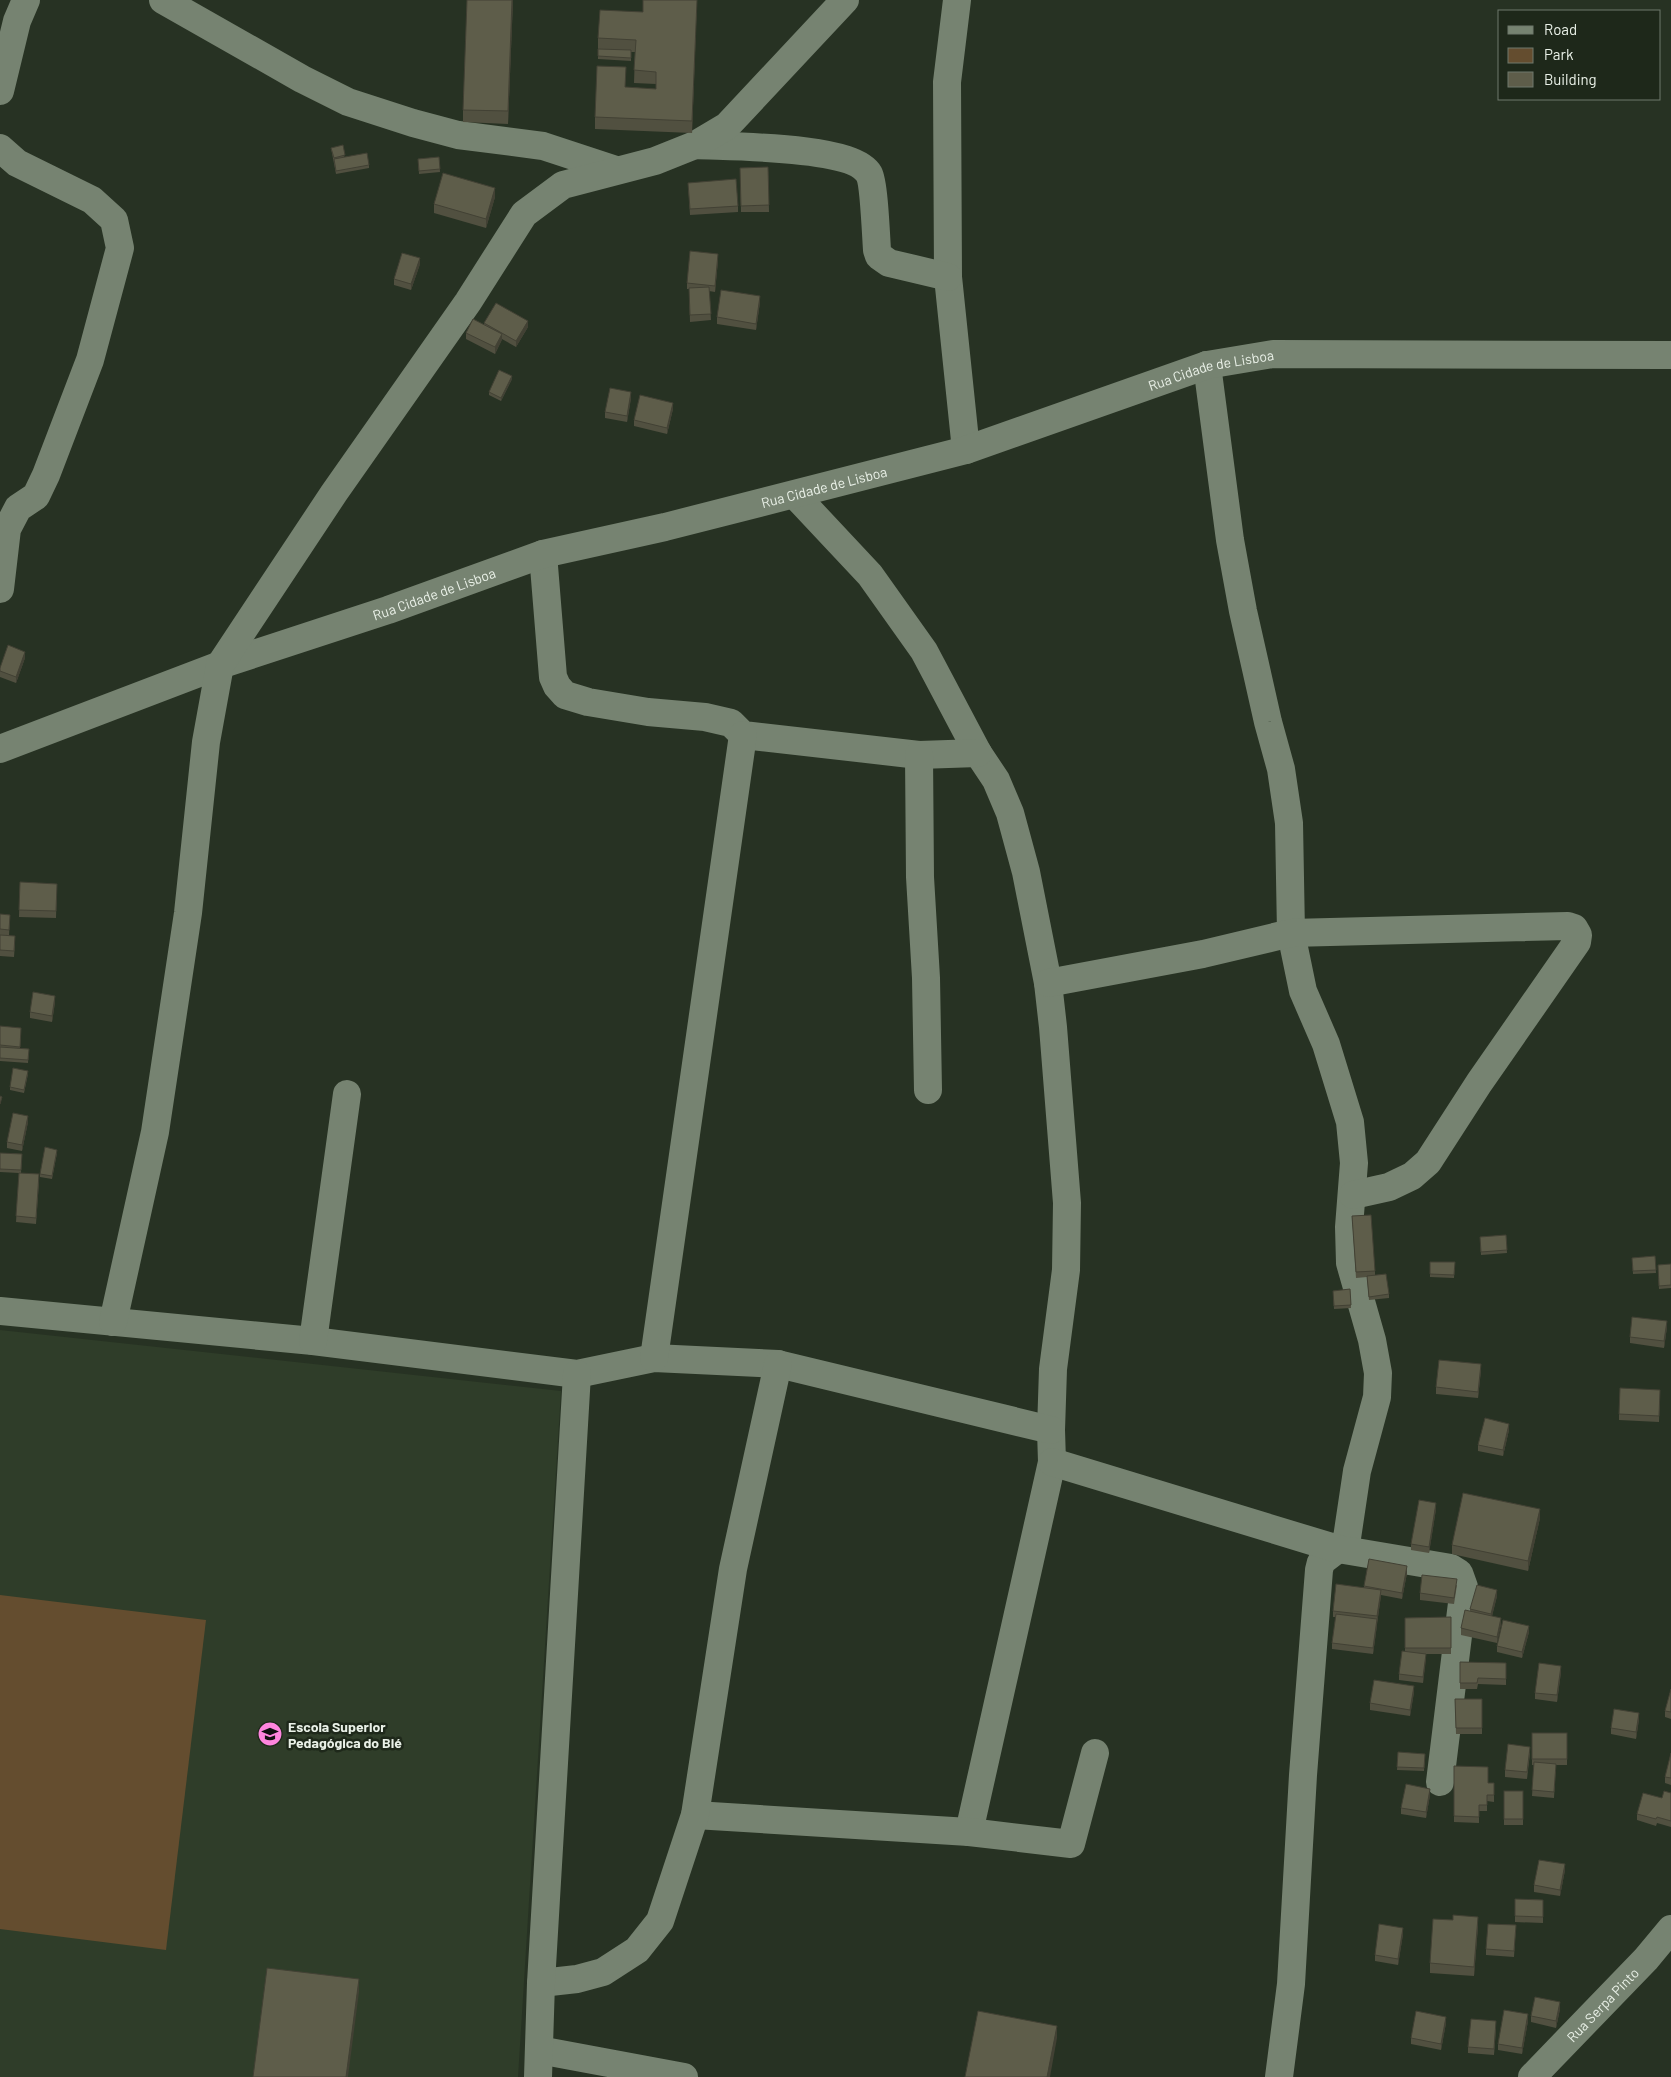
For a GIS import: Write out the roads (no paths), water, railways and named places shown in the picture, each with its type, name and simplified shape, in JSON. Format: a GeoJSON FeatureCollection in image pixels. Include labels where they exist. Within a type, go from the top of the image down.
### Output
{"type":"FeatureCollection","features":[{"type":"Feature","properties":{"kind":"street"},"geometry":{"type":"LineString","coordinates":[[0,91],[17,21],[26,0]]}},
{"type":"Feature","properties":{"kind":"street"},"geometry":{"type":"LineString","coordinates":[[163,0],[302,79],[348,102],[458,135],[543,146],[616,170]]}},
{"type":"Feature","properties":{"kind":"street"},"geometry":{"type":"LineString","coordinates":[[113,1322],[155,1132],[188,913],[206,742],[220,665],[334,493],[468,302],[524,214],[563,186],[616,170],[655,161],[695,145],[727,126],[845,0]]}},
{"type":"Feature","properties":{"kind":"street"},"geometry":{"type":"LineString","coordinates":[[957,0],[947,82],[948,277],[966,450]]}},
{"type":"Feature","properties":{"kind":"street"},"geometry":{"type":"LineString","coordinates":[[695,145],[807,151],[836,156],[862,165],[870,175],[879,256],[889,263],[948,277]]}},
{"type":"Feature","properties":{"kind":"street"},"geometry":{"type":"LineString","coordinates":[[0,148],[17,163],[92,200],[114,220],[120,248],[90,360],[46,475],[36,496],[18,508],[7,528],[0,588]]}},
{"type":"Feature","properties":{"kind":"street","name":"Rua Cidade de Lisboa"},"geometry":{"type":"LineString","coordinates":[[0,750],[220,665],[388,610],[543,554],[665,527],[966,450],[1207,365],[1273,354],[1671,355]]}},
{"type":"Feature","properties":{"kind":"street"},"geometry":{"type":"LineString","coordinates":[[1207,365],[1230,540],[1247,630],[1281,769],[1289,823],[1292,933],[1304,991],[1326,1044],[1350,1122],[1354,1164],[1349,1227],[1350,1263],[1372,1340],[1378,1374],[1377,1397],[1357,1471],[1347,1538],[1338,1549],[1322,1562],[1319,1570],[1303,1775],[1291,1984],[1279,2077]]}},
{"type":"Feature","properties":{"kind":"street"},"geometry":{"type":"LineString","coordinates":[[795,495],[870,575],[881,590],[924,652],[978,752],[996,780],[1010,813],[1026,872],[1048,983],[1067,1203],[1066,1270],[1054,1369],[1051,1430],[1052,1462],[969,1832]]}},
{"type":"Feature","properties":{"kind":"street"},"geometry":{"type":"LineString","coordinates":[[543,554],[553,677],[556,686],[566,695],[588,702],[648,712],[705,717],[731,723],[742,735],[919,755],[978,752]]}},
{"type":"Feature","properties":{"kind":"street"},"geometry":{"type":"LineString","coordinates":[[654,1358],[742,735]]}},
{"type":"Feature","properties":{"kind":"street"},"geometry":{"type":"LineString","coordinates":[[919,755],[920,877],[926,978],[928,1090]]}},
{"type":"Feature","properties":{"kind":"street"},"geometry":{"type":"LineString","coordinates":[[1048,983],[1203,954],[1292,933],[1568,926],[1576,930],[1578,942],[1480,1083],[1428,1162],[1412,1176],[1389,1187],[1353,1195]]}},
{"type":"Feature","properties":{"kind":"street"},"geometry":{"type":"LineString","coordinates":[[313,1341],[348,1094]]}},
{"type":"Feature","properties":{"kind":"street"},"geometry":{"type":"LineString","coordinates":[[0,1311],[313,1341],[577,1374],[654,1358],[778,1364],[1051,1430]]}},
{"type":"Feature","properties":{"kind":"street"},"geometry":{"type":"LineString","coordinates":[[541,1983],[577,1979],[604,1972],[637,1950],[660,1921],[695,1815],[733,1569],[778,1364]]}},
{"type":"Feature","properties":{"kind":"street"},"geometry":{"type":"LineString","coordinates":[[538,2077],[541,1983],[577,1374]]}},
{"type":"Feature","properties":{"kind":"street"},"geometry":{"type":"LineString","coordinates":[[1052,1462],[1338,1549],[1451,1568],[1459,1573],[1464,1587],[1440,1782]]}},
{"type":"Feature","properties":{"kind":"street"},"geometry":{"type":"LineString","coordinates":[[695,1815],[969,1832],[1070,1844],[1095,1753]]}},
{"type":"Feature","properties":{"kind":"street","name":"Rua Serpa Pinto"},"geometry":{"type":"LineString","coordinates":[[1532,2077],[1646,1958],[1671,1929]]}},
{"type":"Feature","properties":{"kind":"street"},"geometry":{"type":"LineString","coordinates":[[539,2050],[684,2077]]}},
{"type":"Feature","properties":{"kind":"place","name":"Escola Superior Pedagógica do Bié"},"geometry":{"type":"Point","coordinates":[270,1734]}}]}
